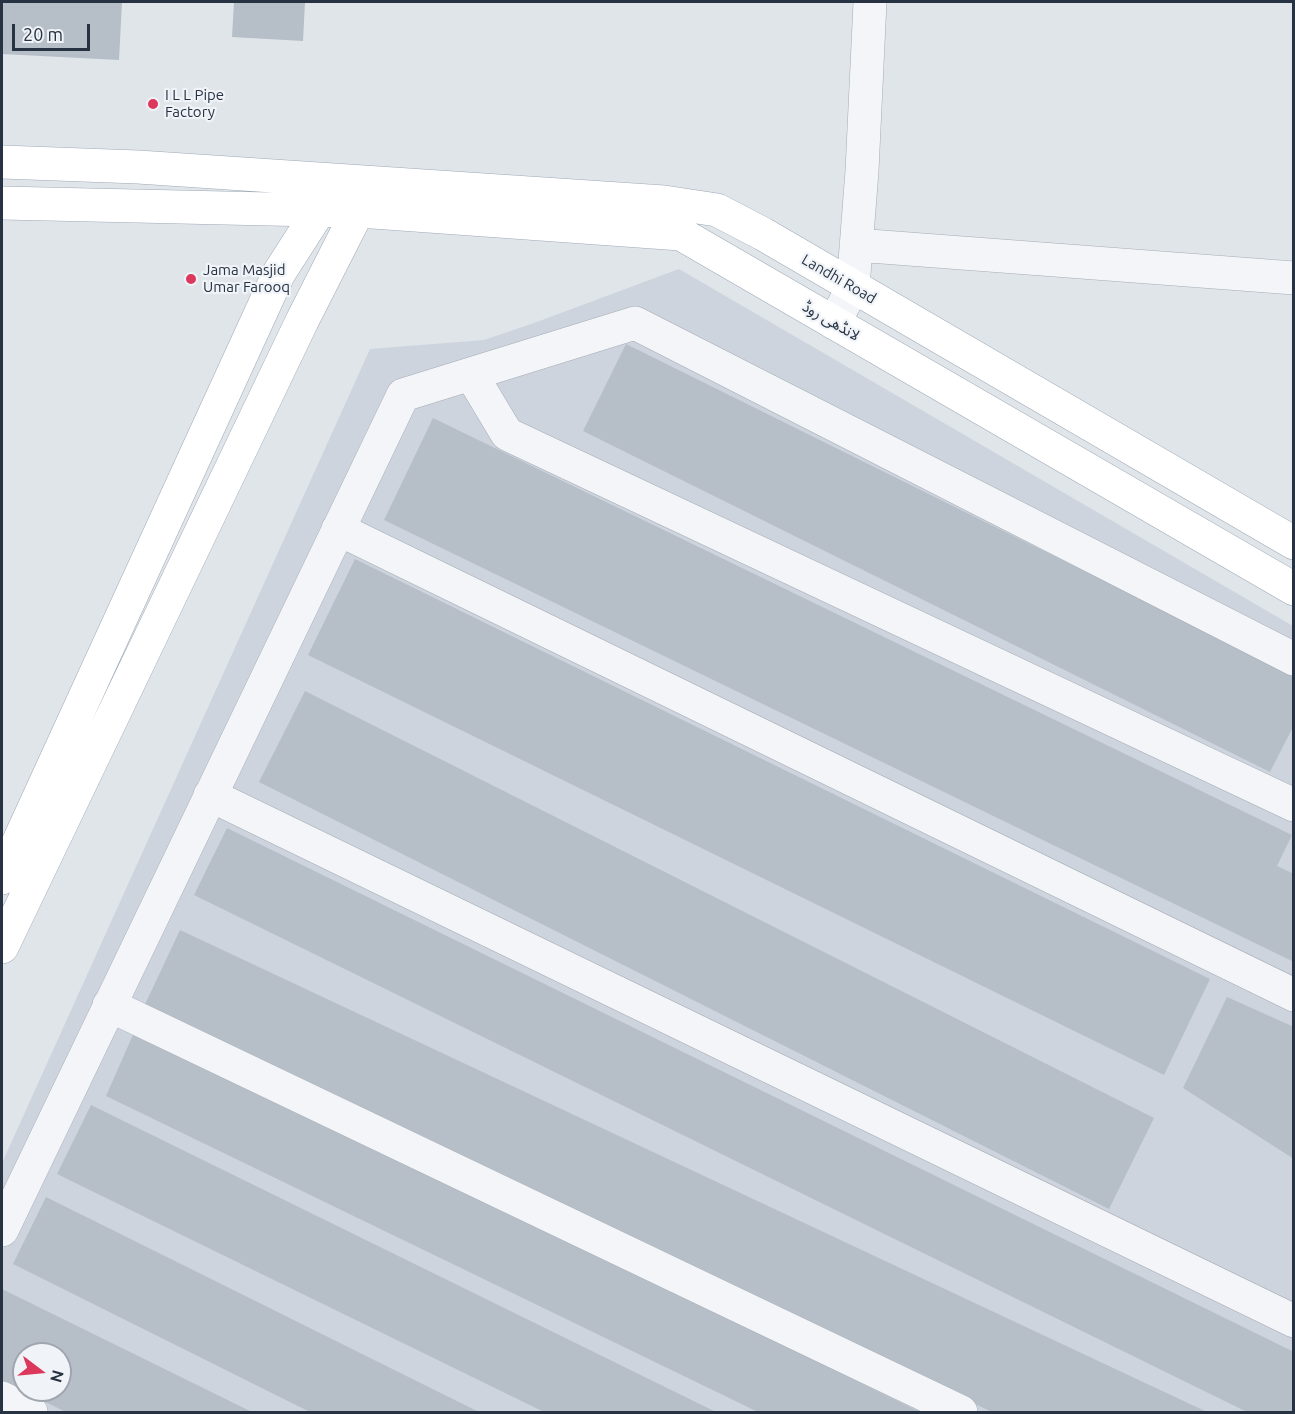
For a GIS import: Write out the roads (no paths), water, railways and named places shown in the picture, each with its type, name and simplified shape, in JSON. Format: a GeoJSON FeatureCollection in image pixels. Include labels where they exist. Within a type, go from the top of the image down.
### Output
{"type":"FeatureCollection","features":[{"type":"Feature","properties":{"kind":"main road"},"geometry":{"type":"LineString","coordinates":[[2,162],[138,167],[326,195]]}},
{"type":"Feature","properties":{"kind":"main road"},"geometry":{"type":"LineString","coordinates":[[2,203],[326,195]]}},
{"type":"Feature","properties":{"kind":"main road"},"geometry":{"type":"LineString","coordinates":[[5,861],[279,273],[326,195]]}},
{"type":"Feature","properties":{"kind":"main road","name":"Landhi Road"},"geometry":{"type":"LineString","coordinates":[[326,195],[664,202],[717,210],[1293,543]]}},
{"type":"Feature","properties":{"kind":"main road"},"geometry":{"type":"LineString","coordinates":[[2,947],[292,343],[365,197]]}},
{"type":"Feature","properties":{"kind":"main road","name":"لانڈھی روڈ"},"geometry":{"type":"LineString","coordinates":[[365,197],[681,234],[1293,589]]}},
{"type":"Feature","properties":{"kind":"main road"},"geometry":{"type":"LineString","coordinates":[[1244,560],[1264,526]]}},
{"type":"Feature","properties":{"kind":"street"},"geometry":{"type":"LineString","coordinates":[[834,323],[853,287],[862,171],[870,2]]}},
{"type":"Feature","properties":{"kind":"street"},"geometry":{"type":"LineString","coordinates":[[856,245],[1293,278]]}},
{"type":"Feature","properties":{"kind":"street"},"geometry":{"type":"LineString","coordinates":[[2,1230],[403,395],[635,323],[1293,659]]}},
{"type":"Feature","properties":{"kind":"street"},"geometry":{"type":"LineString","coordinates":[[471,374],[507,434],[1293,805]]}},
{"type":"Feature","properties":{"kind":"street"},"geometry":{"type":"LineString","coordinates":[[338,529],[1293,995]]}},
{"type":"Feature","properties":{"kind":"street"},"geometry":{"type":"LineString","coordinates":[[210,795],[1293,1321]]}},
{"type":"Feature","properties":{"kind":"street"},"geometry":{"type":"LineString","coordinates":[[109,1005],[961,1413]]}},
{"type":"Feature","properties":{"kind":"street"},"geometry":{"type":"LineString","coordinates":[[2,1398],[31,1413]]}},
{"type":"Feature","properties":{"kind":"place","name":"I L L Pipe Factory"},"geometry":{"type":"Point","coordinates":[153,104]}},
{"type":"Feature","properties":{"kind":"place","name":"Jama Masjid Umar Farooq"},"geometry":{"type":"Point","coordinates":[191,279]}}]}
